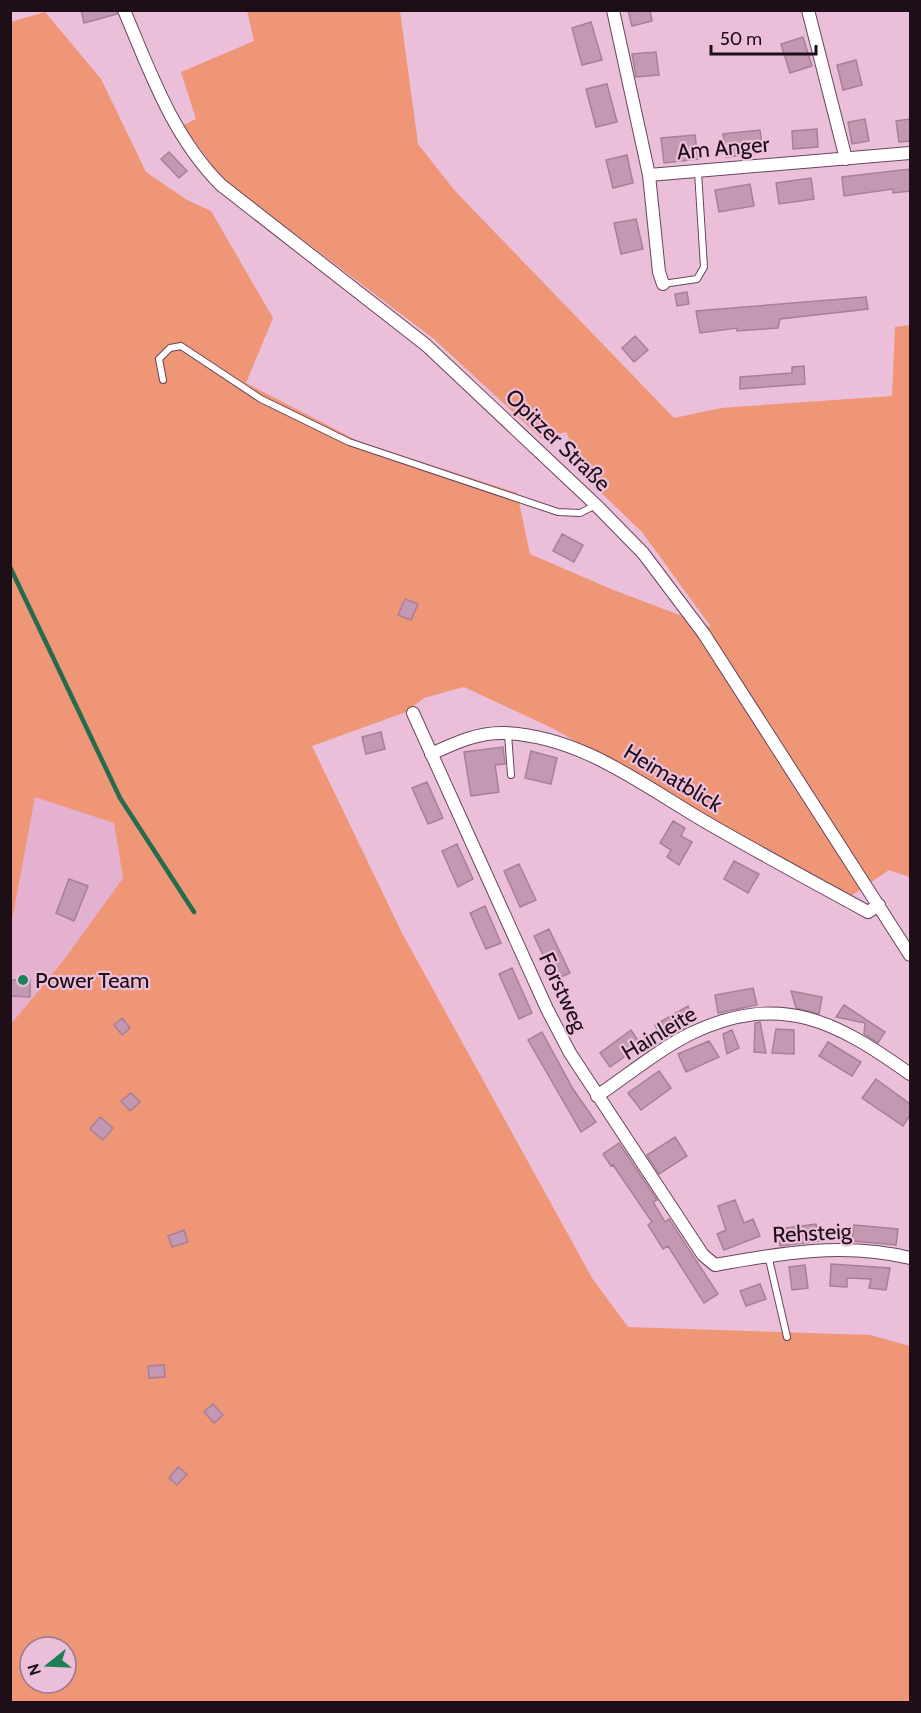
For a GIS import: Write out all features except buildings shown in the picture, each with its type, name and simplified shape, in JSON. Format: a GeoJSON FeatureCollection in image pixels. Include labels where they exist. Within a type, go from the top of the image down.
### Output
{"type":"FeatureCollection","features":[{"type":"Feature","properties":{"kind":"street","name":"Opitzer Straße"},"geometry":{"type":"LineString","coordinates":[[124,10],[178,132],[200,164],[220,185],[426,345],[596,505],[643,553],[704,634],[910,955]]}},
{"type":"Feature","properties":{"kind":"street"},"geometry":{"type":"LineString","coordinates":[[613,10],[649,175]]}},
{"type":"Feature","properties":{"kind":"street"},"geometry":{"type":"LineString","coordinates":[[808,10],[846,159]]}},
{"type":"Feature","properties":{"kind":"street","name":"Am Anger"},"geometry":{"type":"LineString","coordinates":[[663,284],[658,272],[649,175],[910,153]]}},
{"type":"Feature","properties":{"kind":"street","name":"Forstweg"},"geometry":{"type":"LineString","coordinates":[[413,713],[547,1009],[570,1053],[703,1255],[716,1265]]}},
{"type":"Feature","properties":{"kind":"street","name":"Heimatblick"},"geometry":{"type":"LineString","coordinates":[[431,754],[470,736],[508,734],[554,740],[606,762],[711,825],[867,912],[879,905]]}},
{"type":"Feature","properties":{"kind":"street","name":"Hainleite"},"geometry":{"type":"LineString","coordinates":[[597,1096],[690,1034],[751,1014],[790,1013],[828,1024],[884,1055],[910,1074]]}},
{"type":"Feature","properties":{"kind":"street","name":"Rehsteig"},"geometry":{"type":"LineString","coordinates":[[716,1265],[768,1256],[846,1248],[910,1258]]}},
{"type":"Feature","properties":{"kind":"lane"},"geometry":{"type":"LineString","coordinates":[[663,284],[698,279],[704,267],[698,171]]}},
{"type":"Feature","properties":{"kind":"lane"},"geometry":{"type":"LineString","coordinates":[[163,380],[159,359],[170,348],[181,346],[261,399],[349,442],[558,512],[580,513],[596,505]]}},
{"type":"Feature","properties":{"kind":"lane"},"geometry":{"type":"LineString","coordinates":[[508,734],[511,775]]}},
{"type":"Feature","properties":{"kind":"lane"},"geometry":{"type":"LineString","coordinates":[[768,1256],[787,1337]]}},
{"type":"Feature","properties":{"kind":"shaded area"},"geometry":{"type":"Polygon","coordinates":[[[247,11],[400,11],[418,144],[455,191],[674,418],[721,408],[892,396],[895,327],[910,325],[910,877],[889,870],[851,896],[716,823],[554,729],[464,687],[424,698],[406,712],[312,746],[402,933],[592,1278],[628,1327],[870,1335],[910,1346],[910,1702],[11,1702],[11,1024],[63,961],[123,878],[114,823],[35,797],[11,926],[11,22],[45,12],[101,79],[146,172],[187,200],[211,211],[273,318],[246,383],[358,441],[517,493],[530,554],[611,589],[711,627],[642,532],[590,482],[566,432],[542,439],[434,339],[229,184],[214,168],[183,125],[196,119],[181,72],[254,41],[247,11]]]}},
{"type":"Feature","properties":{"kind":"shaded area"},"geometry":{"type":"Polygon","coordinates":[[[35,796],[114,823],[123,878],[63,961],[11,1024],[11,926],[35,796]]]}},
{"type":"Feature","properties":{"kind":"waterway"},"geometry":{"type":"LineString","coordinates":[[10,567],[120,798],[194,912]]}},
{"type":"Feature","properties":{"kind":"place","name":"Power Team"},"geometry":{"type":"Point","coordinates":[23,980]}}]}
